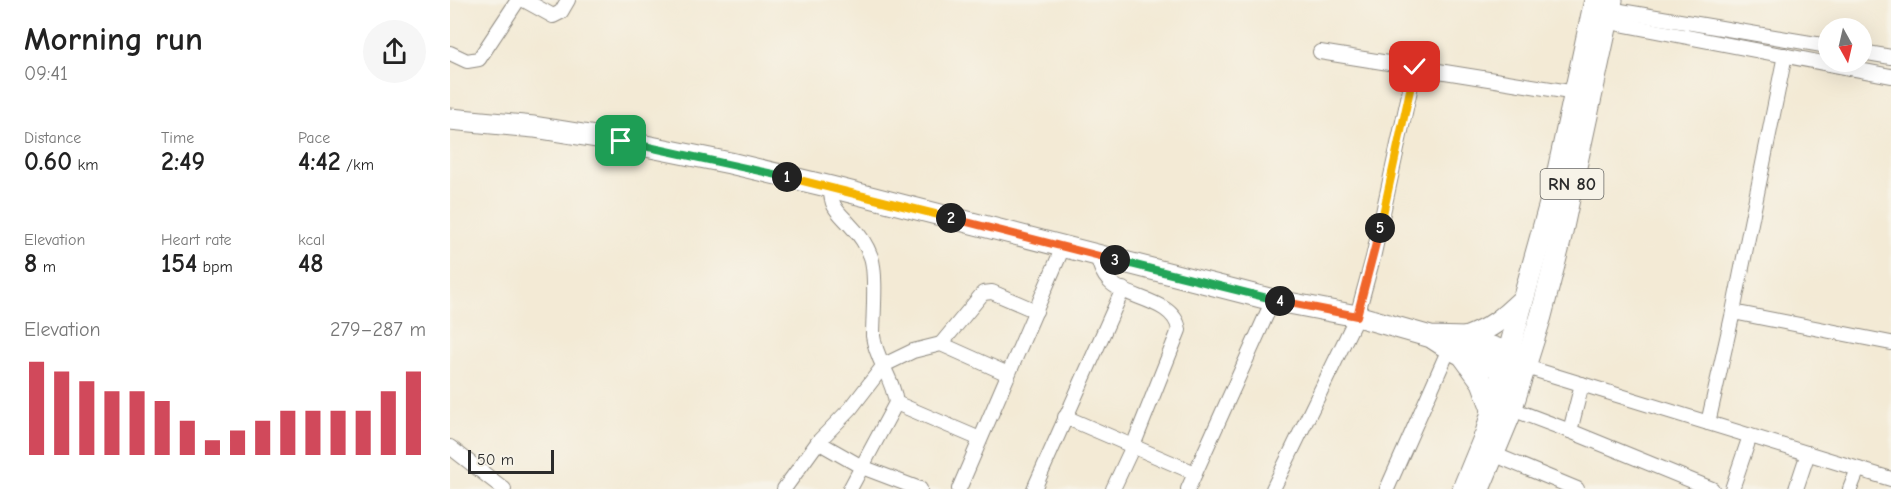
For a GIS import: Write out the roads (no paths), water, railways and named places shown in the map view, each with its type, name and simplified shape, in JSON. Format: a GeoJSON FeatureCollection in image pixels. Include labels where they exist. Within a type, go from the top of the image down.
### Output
{"type":"FeatureCollection","features":[{"type":"Feature","properties":{"kind":"main road","name":"RN 80"},"geometry":{"type":"LineString","coordinates":[[1479,489],[1493,454],[1502,409],[1506,361],[1554,189],[1576,93],[1602,9]]}},
{"type":"Feature","properties":{"kind":"main road","name":"RN 80"},"geometry":{"type":"LineString","coordinates":[[1463,489],[1482,444],[1526,367],[1541,316],[1558,250],[1602,9]]}},
{"type":"Feature","properties":{"kind":"main road"},"geometry":{"type":"LineString","coordinates":[[450,119],[534,127],[621,141],[730,163],[1273,300],[1357,316],[1457,344],[1526,367]]}},
{"type":"Feature","properties":{"kind":"main road"},"geometry":{"type":"LineString","coordinates":[[1457,344],[1500,321],[1523,299]]}},
{"type":"Feature","properties":{"kind":"main road"},"geometry":{"type":"LineString","coordinates":[[1457,344],[1502,409]]}},
{"type":"Feature","properties":{"kind":"street"},"geometry":{"type":"LineString","coordinates":[[450,53],[467,61],[479,59],[518,0]]}},
{"type":"Feature","properties":{"kind":"street"},"geometry":{"type":"LineString","coordinates":[[524,0],[553,16],[561,12],[568,0]]}},
{"type":"Feature","properties":{"kind":"street"},"geometry":{"type":"LineString","coordinates":[[1602,9],[1818,44]]}},
{"type":"Feature","properties":{"kind":"street"},"geometry":{"type":"LineString","coordinates":[[1602,9],[1785,55],[1891,76]]}},
{"type":"Feature","properties":{"kind":"street"},"geometry":{"type":"LineString","coordinates":[[1320,52],[1576,93]]}},
{"type":"Feature","properties":{"kind":"street"},"geometry":{"type":"LineString","coordinates":[[1872,54],[1891,57]]}},
{"type":"Feature","properties":{"kind":"street"},"geometry":{"type":"LineString","coordinates":[[1708,423],[1785,55]]}},
{"type":"Feature","properties":{"kind":"street"},"geometry":{"type":"LineString","coordinates":[[1273,489],[1357,316],[1373,258],[1415,67]]}},
{"type":"Feature","properties":{"kind":"street"},"geometry":{"type":"LineString","coordinates":[[831,187],[830,198],[835,209],[863,240],[872,259],[874,345],[892,382],[896,403],[850,489]]}},
{"type":"Feature","properties":{"kind":"street"},"geometry":{"type":"LineString","coordinates":[[959,489],[1063,247]]}},
{"type":"Feature","properties":{"kind":"street"},"geometry":{"type":"LineString","coordinates":[[1097,256],[1101,270],[1110,283],[1162,307],[1175,317],[1179,330],[1133,446],[1113,489]]}},
{"type":"Feature","properties":{"kind":"street"},"geometry":{"type":"LineString","coordinates":[[1034,489],[1123,289]]}},
{"type":"Feature","properties":{"kind":"street"},"geometry":{"type":"LineString","coordinates":[[784,489],[818,442],[851,408],[884,365],[913,351],[941,344],[983,293],[992,292],[1036,311]]}},
{"type":"Feature","properties":{"kind":"street"},"geometry":{"type":"LineString","coordinates":[[1188,489],[1273,300]]}},
{"type":"Feature","properties":{"kind":"street"},"geometry":{"type":"LineString","coordinates":[[1733,312],[1891,343]]}},
{"type":"Feature","properties":{"kind":"street"},"geometry":{"type":"LineString","coordinates":[[941,344],[1008,374]]}},
{"type":"Feature","properties":{"kind":"street"},"geometry":{"type":"LineString","coordinates":[[1387,489],[1457,344]]}},
{"type":"Feature","properties":{"kind":"street"},"geometry":{"type":"LineString","coordinates":[[1526,367],[1858,469],[1890,475]]}},
{"type":"Feature","properties":{"kind":"street"},"geometry":{"type":"LineString","coordinates":[[1570,431],[1582,384]]}},
{"type":"Feature","properties":{"kind":"street"},"geometry":{"type":"LineString","coordinates":[[896,403],[980,439]]}},
{"type":"Feature","properties":{"kind":"street"},"geometry":{"type":"LineString","coordinates":[[1502,409],[1570,431],[1712,489]]}},
{"type":"Feature","properties":{"kind":"street"},"geometry":{"type":"LineString","coordinates":[[1065,417],[1195,473]]}},
{"type":"Feature","properties":{"kind":"street"},"geometry":{"type":"LineString","coordinates":[[1732,489],[1750,436]]}},
{"type":"Feature","properties":{"kind":"street"},"geometry":{"type":"LineString","coordinates":[[818,442],[862,466],[920,489]]}},
{"type":"Feature","properties":{"kind":"street"},"geometry":{"type":"LineString","coordinates":[[450,447],[504,489]]}},
{"type":"Feature","properties":{"kind":"street"},"geometry":{"type":"LineString","coordinates":[[1796,489],[1808,453]]}},
{"type":"Feature","properties":{"kind":"street"},"geometry":{"type":"LineString","coordinates":[[1493,454],[1577,489]]}},
{"type":"Feature","properties":{"kind":"street"},"geometry":{"type":"LineString","coordinates":[[1850,489],[1858,469]]}}]}
